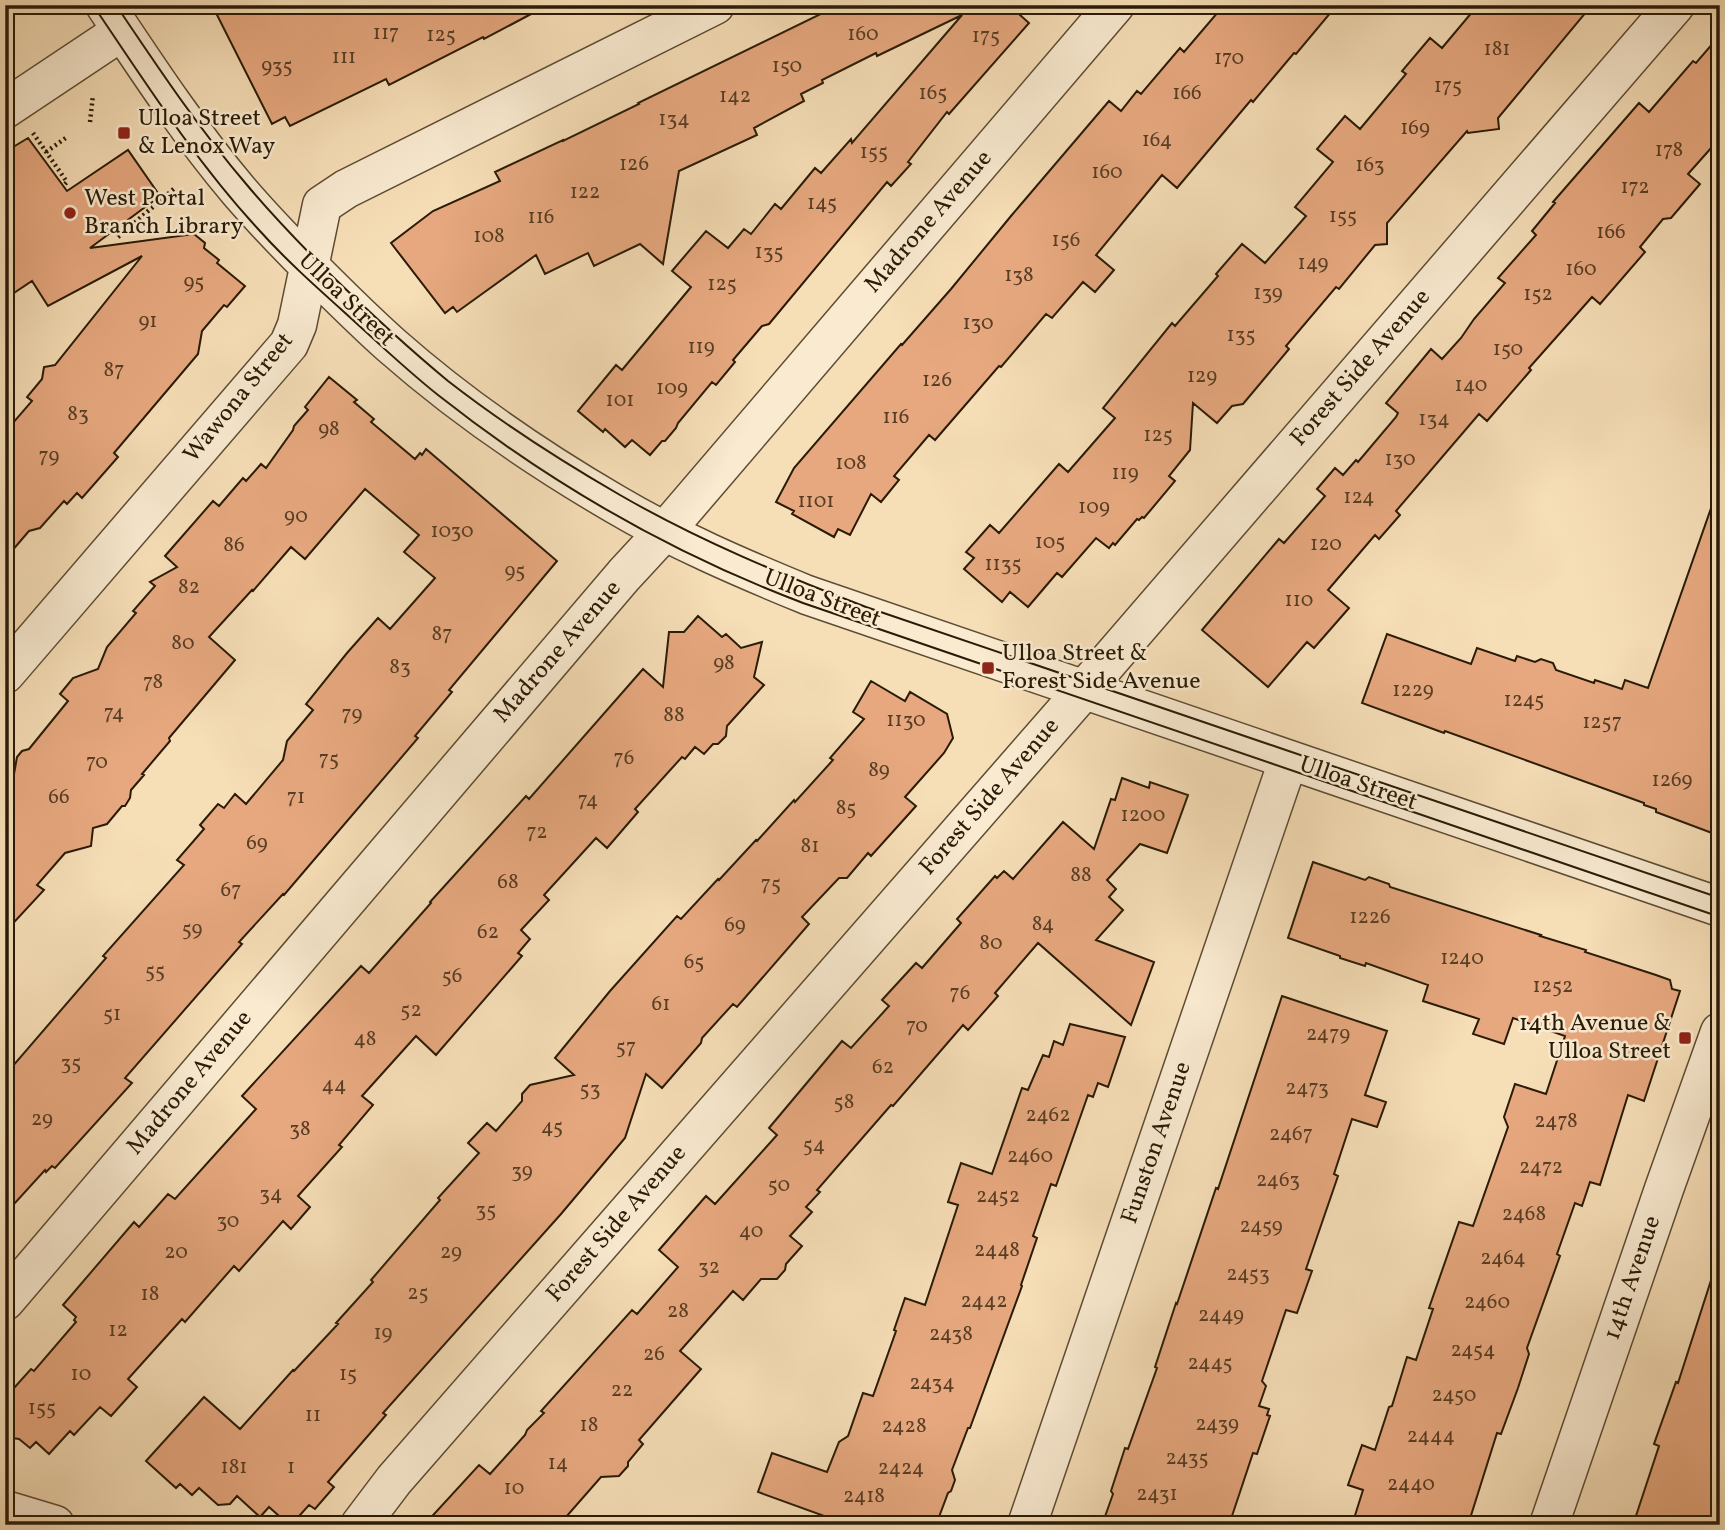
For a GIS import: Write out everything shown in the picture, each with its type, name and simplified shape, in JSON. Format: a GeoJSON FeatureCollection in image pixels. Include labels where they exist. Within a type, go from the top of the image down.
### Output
{"type":"FeatureCollection","features":[{"type":"Feature","properties":{"kind":"street","name":"Wawona Street"},"geometry":{"type":"LineString","coordinates":[[5,674],[289,344],[297,325],[322,205],[346,189],[715,5]]}},
{"type":"Feature","properties":{"kind":"street","name":"Madrone Avenue"},"geometry":{"type":"LineString","coordinates":[[5,1301],[624,575],[1115,5]]}},
{"type":"Feature","properties":{"kind":"street","name":"Forest Side Avenue"},"geometry":{"type":"LineString","coordinates":[[360,1525],[394,1480],[1083,691],[1675,5]]}},
{"type":"Feature","properties":{"kind":"street","name":"Ulloa Street"},"geometry":{"type":"LineString","coordinates":[[113,18],[237,189],[271,227],[391,345],[502,431],[616,505],[738,567],[807,595],[1720,907]]}},
{"type":"Feature","properties":{"kind":"street"},"geometry":{"type":"LineString","coordinates":[[16,118],[113,18]]}},
{"type":"Feature","properties":{"kind":"street","name":"Funston Avenue"},"geometry":{"type":"LineString","coordinates":[[1027,1525],[1288,761]]}},
{"type":"Feature","properties":{"kind":"street","name":"14th Avenue"},"geometry":{"type":"LineString","coordinates":[[1549,1525],[1720,1032]]}},
{"type":"Feature","properties":{"kind":"street"},"geometry":{"type":"LineString","coordinates":[[5,1510],[55,1525]]}},
{"type":"Feature","properties":{"kind":"path"},"geometry":{"type":"LineString","coordinates":[[90,122],[92,100]]}},
{"type":"Feature","properties":{"kind":"path"},"geometry":{"type":"LineString","coordinates":[[16,118],[46,152],[67,182],[63,186]]}},
{"type":"Feature","properties":{"kind":"path"},"geometry":{"type":"LineString","coordinates":[[46,152],[67,137]]}},
{"type":"Feature","properties":{"kind":"path"},"geometry":{"type":"LineString","coordinates":[[118,237],[176,187]]}},
{"type":"Feature","properties":{"kind":"building"},"geometry":{"type":"Polygon","coordinates":[[[212,5],[548,5],[389,85],[386,79],[290,126],[285,117],[272,124],[212,5]]]}},
{"type":"Feature","properties":{"kind":"building"},"geometry":{"type":"Polygon","coordinates":[[[839,5],[1009,5],[1029,23],[949,114],[947,112],[908,162],[911,164],[891,186],[887,182],[769,324],[762,326],[716,385],[712,382],[665,441],[650,455],[632,440],[625,447],[605,429],[603,432],[578,411],[616,365],[622,370],[691,287],[672,271],[706,231],[728,248],[744,229],[751,234],[775,204],[781,209],[815,168],[821,173],[851,139],[852,143],[962,15],[822,80],[823,83],[801,94],[804,101],[754,128],[757,135],[679,171],[663,264],[640,244],[594,266],[588,253],[545,274],[536,255],[457,312],[453,307],[445,313],[391,243],[433,211],[500,181],[495,172],[839,5]]]}},
{"type":"Feature","properties":{"kind":"building"},"geometry":{"type":"Polygon","coordinates":[[[1224,5],[1337,5],[1253,102],[1251,100],[1177,188],[1162,175],[1096,255],[1114,270],[1095,292],[1083,282],[1052,318],[1046,314],[935,440],[929,435],[894,476],[899,480],[881,502],[871,494],[850,535],[838,529],[834,537],[776,502],[794,468],[951,289],[1109,101],[1121,111],[1137,91],[1141,94],[1180,48],[1184,52],[1224,5]]]}},
{"type":"Feature","properties":{"kind":"building"},"geometry":{"type":"Polygon","coordinates":[[[1478,5],[1592,5],[1498,118],[1499,129],[1467,131],[1387,223],[1387,244],[1375,245],[1339,289],[1336,287],[1286,346],[1289,349],[1243,404],[1232,406],[1217,423],[1193,403],[1190,450],[1169,476],[1175,481],[1144,518],[1137,519],[1115,545],[1113,543],[1109,548],[1096,538],[1062,577],[1057,573],[1028,607],[1010,592],[1002,602],[964,569],[974,558],[966,552],[990,525],[999,533],[1059,464],[1068,472],[1115,418],[1103,408],[1172,323],[1175,326],[1218,276],[1216,274],[1242,244],[1265,263],[1306,216],[1295,207],[1333,162],[1317,149],[1345,116],[1360,129],[1406,74],[1402,71],[1430,38],[1442,48],[1478,5]]]}},
{"type":"Feature","properties":{"kind":"building"},"geometry":{"type":"Polygon","coordinates":[[[1720,35],[1720,138],[1688,174],[1700,184],[1671,218],[1663,219],[1640,247],[1645,252],[1600,304],[1592,297],[1529,368],[1531,370],[1487,421],[1479,414],[1396,511],[1400,515],[1379,539],[1375,535],[1328,590],[1349,608],[1314,648],[1307,642],[1268,687],[1202,630],[1279,539],[1284,543],[1325,496],[1317,489],[1335,468],[1343,475],[1356,460],[1358,462],[1396,417],[1398,413],[1386,403],[1431,349],[1442,359],[1461,338],[1505,283],[1498,278],[1536,235],[1532,231],[1555,203],[1553,202],[1639,103],[1649,112],[1693,61],[1696,63],[1720,35]]]}},
{"type":"Feature","properties":{"kind":"building"},"geometry":{"type":"Polygon","coordinates":[[[28,138],[67,191],[128,150],[160,196],[90,248],[194,234],[205,243],[204,248],[219,260],[217,263],[245,286],[202,331],[198,354],[114,453],[118,457],[82,498],[77,493],[67,504],[64,501],[40,528],[29,531],[5,559],[5,432],[32,401],[27,397],[42,379],[44,367],[55,365],[142,256],[48,306],[32,281],[5,299],[5,152],[28,138]]]}},
{"type":"Feature","properties":{"kind":"building"},"geometry":{"type":"Polygon","coordinates":[[[329,377],[357,400],[354,402],[374,419],[371,422],[415,459],[426,449],[557,561],[449,690],[452,692],[415,736],[418,738],[284,895],[239,942],[242,944],[125,1078],[132,1083],[55,1168],[52,1166],[46,1172],[45,1170],[5,1214],[5,1075],[106,958],[103,956],[184,865],[177,860],[204,829],[200,825],[218,804],[224,808],[235,794],[246,804],[283,760],[287,741],[313,710],[306,704],[347,653],[378,618],[390,629],[435,578],[404,552],[419,535],[365,489],[305,559],[291,547],[209,637],[235,660],[169,738],[170,741],[131,790],[125,806],[122,806],[107,824],[93,828],[91,846],[65,853],[37,885],[44,890],[5,932],[5,793],[10,797],[17,757],[22,751],[29,749],[68,701],[60,694],[73,678],[98,669],[107,647],[155,586],[150,582],[177,567],[165,556],[213,501],[219,506],[243,478],[246,481],[261,464],[266,468],[308,410],[305,407],[329,377]]]}},
{"type":"Feature","properties":{"kind":"building"},"geometry":{"type":"Polygon","coordinates":[[[1716,494],[1720,495],[1720,836],[1656,812],[1656,809],[1644,803],[1362,703],[1387,634],[1471,664],[1477,648],[1515,661],[1517,656],[1535,662],[1541,659],[1553,663],[1556,670],[1594,683],[1595,680],[1622,689],[1625,680],[1648,688],[1716,494]]]}},
{"type":"Feature","properties":{"kind":"building"},"geometry":{"type":"Polygon","coordinates":[[[698,616],[722,637],[726,634],[741,648],[762,642],[754,677],[764,685],[727,726],[726,736],[704,754],[695,747],[685,759],[682,757],[635,809],[638,812],[607,848],[596,838],[544,895],[549,900],[521,930],[530,939],[518,953],[522,956],[436,1055],[416,1036],[362,1096],[373,1105],[339,1145],[342,1147],[298,1196],[310,1207],[291,1229],[283,1221],[239,1271],[234,1266],[185,1322],[182,1319],[128,1379],[137,1387],[111,1416],[100,1407],[74,1435],[70,1431],[49,1454],[36,1442],[30,1448],[19,1439],[5,1437],[5,1398],[31,1369],[34,1371],[76,1322],[76,1317],[63,1305],[134,1222],[139,1227],[168,1194],[175,1199],[256,1109],[242,1096],[361,966],[369,973],[526,796],[529,799],[643,669],[663,687],[669,632],[684,632],[698,616]]]}},
{"type":"Feature","properties":{"kind":"building"},"geometry":{"type":"Polygon","coordinates":[[[871,681],[905,701],[910,692],[947,714],[953,738],[944,753],[905,797],[916,806],[871,856],[868,853],[847,878],[839,878],[802,917],[809,924],[737,1007],[733,1004],[702,1038],[701,1043],[662,1088],[646,1074],[625,1138],[561,1214],[383,1413],[386,1415],[328,1482],[334,1487],[315,1509],[309,1505],[291,1525],[269,1507],[260,1517],[237,1496],[230,1504],[218,1505],[199,1488],[192,1495],[180,1484],[176,1488],[146,1461],[204,1397],[240,1429],[338,1324],[336,1323],[373,1282],[371,1280],[440,1200],[438,1198],[479,1153],[468,1143],[487,1123],[496,1131],[522,1101],[522,1094],[530,1085],[574,1075],[555,1058],[677,916],[681,919],[833,760],[830,758],[864,719],[853,712],[871,681]]]}},
{"type":"Feature","properties":{"kind":"building"},"geometry":{"type":"Polygon","coordinates":[[[1122,778],[1149,788],[1150,782],[1188,795],[1167,853],[1140,844],[1107,880],[1116,889],[1109,897],[1123,910],[1096,940],[1154,962],[1131,1025],[1038,943],[995,993],[998,996],[968,1030],[963,1025],[817,1190],[820,1192],[806,1207],[812,1212],[790,1236],[802,1246],[786,1264],[785,1270],[777,1279],[761,1279],[743,1300],[733,1291],[680,1351],[701,1369],[639,1440],[643,1444],[619,1476],[601,1477],[559,1525],[424,1525],[479,1465],[490,1474],[544,1413],[541,1411],[632,1310],[637,1314],[678,1267],[659,1250],[706,1196],[715,1204],[777,1135],[769,1128],[842,1041],[851,1048],[889,1006],[882,1000],[916,963],[922,968],[961,923],[957,919],[995,876],[997,878],[1004,871],[1013,879],[1063,822],[1094,849],[1111,799],[1115,800],[1122,778]]]}},
{"type":"Feature","properties":{"kind":"building"},"geometry":{"type":"Polygon","coordinates":[[[1313,862],[1365,880],[1369,877],[1389,884],[1390,887],[1586,950],[1585,952],[1670,980],[1672,989],[1680,991],[1644,1101],[1628,1095],[1600,1185],[1590,1182],[1582,1206],[1575,1203],[1557,1254],[1560,1256],[1527,1348],[1529,1354],[1518,1388],[1501,1434],[1497,1433],[1468,1525],[1352,1525],[1363,1490],[1348,1485],[1362,1445],[1375,1450],[1407,1357],[1416,1360],[1433,1309],[1429,1308],[1459,1222],[1473,1226],[1508,1127],[1504,1117],[1515,1084],[1546,1094],[1565,1036],[1513,1018],[1504,1044],[1473,1034],[1479,1019],[1423,1001],[1428,985],[1366,963],[1365,966],[1340,958],[1288,938],[1313,862]]]}},
{"type":"Feature","properties":{"kind":"building"},"geometry":{"type":"Polygon","coordinates":[[[1282,996],[1387,1031],[1365,1095],[1386,1102],[1377,1127],[1352,1119],[1334,1174],[1338,1176],[1306,1269],[1312,1271],[1297,1313],[1286,1310],[1262,1381],[1266,1386],[1259,1406],[1269,1409],[1267,1415],[1270,1416],[1257,1454],[1253,1453],[1229,1525],[1102,1525],[1125,1448],[1128,1449],[1157,1368],[1155,1367],[1176,1303],[1216,1188],[1218,1189],[1282,996]]]}},
{"type":"Feature","properties":{"kind":"building"},"geometry":{"type":"Polygon","coordinates":[[[1070,1024],[1125,1037],[1108,1087],[1098,1083],[1093,1097],[1088,1095],[1056,1186],[1051,1184],[1033,1236],[1037,1238],[1022,1286],[952,1470],[955,1480],[936,1525],[849,1525],[758,1492],[772,1453],[827,1472],[839,1442],[848,1436],[863,1393],[873,1396],[905,1298],[925,1305],[958,1205],[948,1202],[961,1163],[992,1174],[1022,1088],[1028,1090],[1043,1055],[1049,1057],[1054,1041],[1063,1045],[1070,1024]]]}},
{"type":"Feature","properties":{"kind":"building"},"geometry":{"type":"Polygon","coordinates":[[[1714,1271],[1720,1272],[1720,1525],[1633,1525],[1659,1446],[1654,1444],[1676,1382],[1678,1383],[1714,1271]]]}},
{"type":"Feature","properties":{"kind":"tram line"},"geometry":{"type":"LineString","coordinates":[[93,5],[214,177],[289,262],[438,395],[523,457],[612,513],[706,562],[803,603],[1720,917]]}},
{"type":"Feature","properties":{"kind":"tram line"},"geometry":{"type":"LineString","coordinates":[[116,5],[229,164],[330,274],[448,381],[532,441],[620,495],[741,556],[866,607],[1720,898]]}},
{"type":"Feature","properties":{"kind":"place","name":"Ulloa Street & Lenox Way"},"geometry":{"type":"Point","coordinates":[124,133]}},
{"type":"Feature","properties":{"kind":"place","name":"West Portal Branch Library"},"geometry":{"type":"Point","coordinates":[70,213]}},
{"type":"Feature","properties":{"kind":"place","name":"Ulloa Street & Forest Side Avenue"},"geometry":{"type":"Point","coordinates":[988,668]}},
{"type":"Feature","properties":{"kind":"place","name":"14th Avenue & Ulloa Street"},"geometry":{"type":"Point","coordinates":[1685,1038]}}]}
